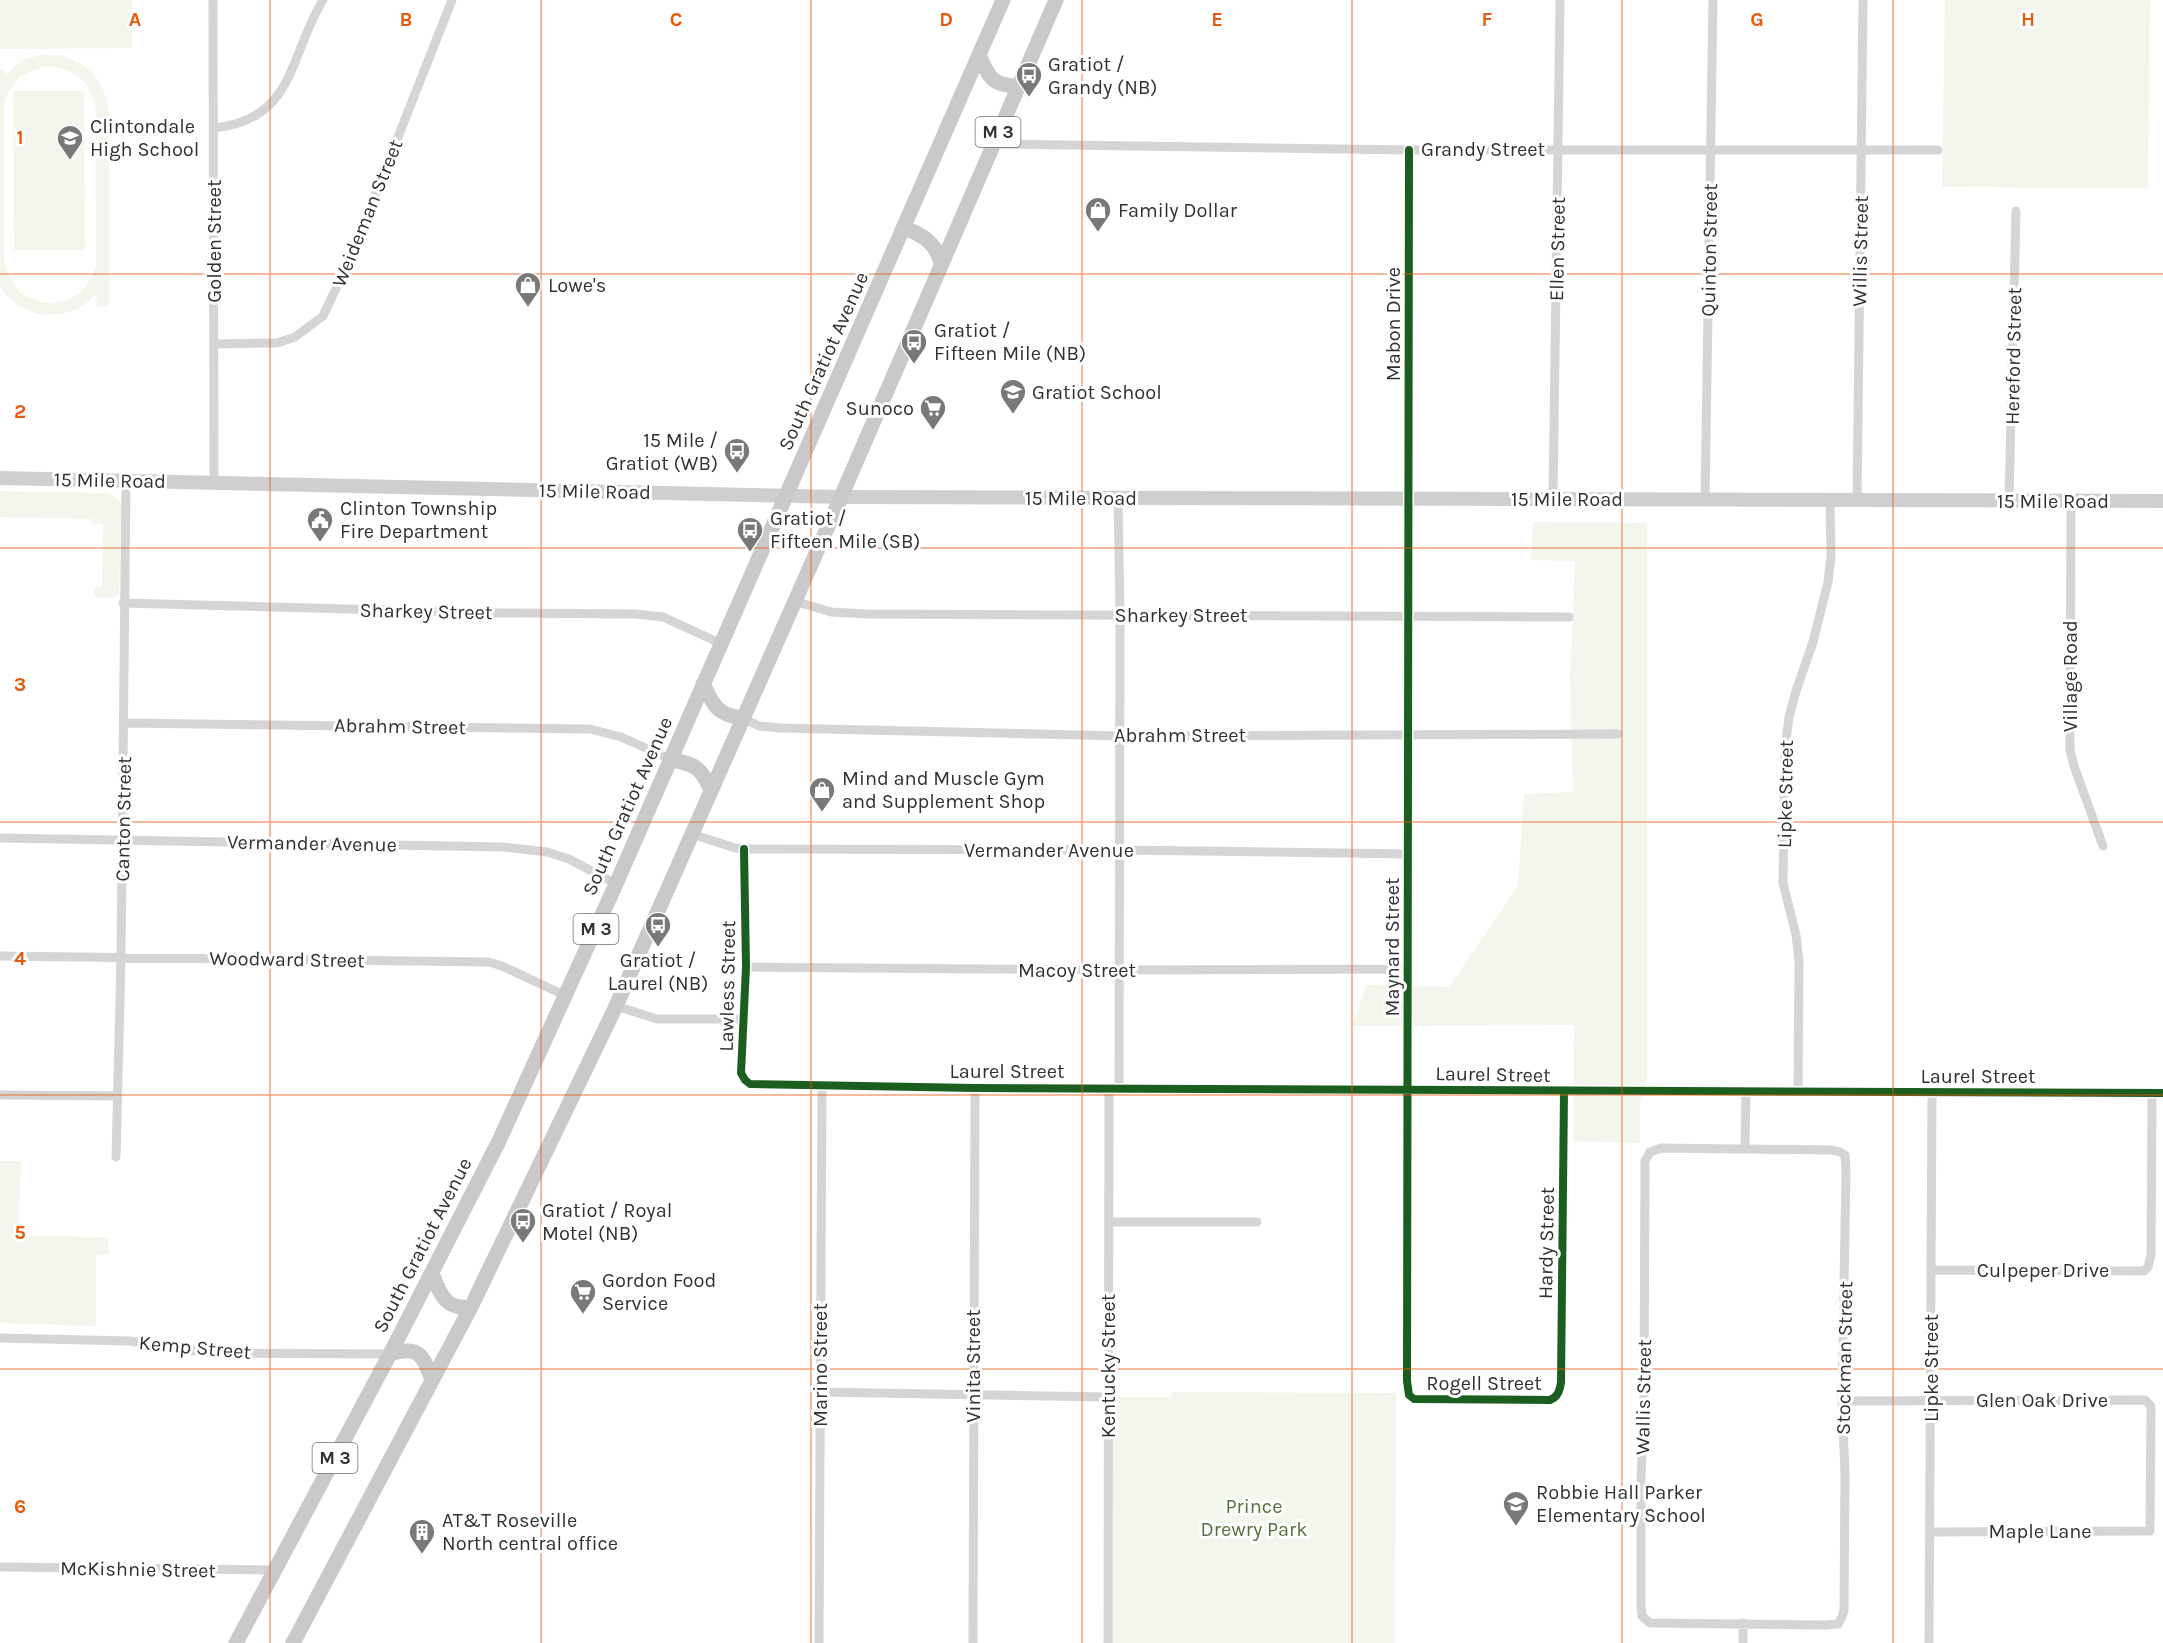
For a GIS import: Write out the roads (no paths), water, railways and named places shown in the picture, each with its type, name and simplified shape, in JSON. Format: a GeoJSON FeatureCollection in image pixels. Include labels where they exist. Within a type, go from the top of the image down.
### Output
{"type":"FeatureCollection","features":[{"type":"Feature","properties":{"kind":"main road","name":"South Gratiot Avenue"},"geometry":{"type":"LineString","coordinates":[[236,1643],[390,1354],[498,1143],[616,884],[1003,0]]}},
{"type":"Feature","properties":{"kind":"main road","name":"M 3"},"geometry":{"type":"LineString","coordinates":[[293,1643],[471,1306],[616,1006],[842,497],[1056,0]]}},
{"type":"Feature","properties":{"kind":"main road"},"geometry":{"type":"LineString","coordinates":[[979,55],[987,73],[993,80],[999,84],[1018,86]]}},
{"type":"Feature","properties":{"kind":"main road"},"geometry":{"type":"LineString","coordinates":[[904,228],[927,238],[933,245],[941,263]]}},
{"type":"Feature","properties":{"kind":"main road","name":"15 Mile Road"},"geometry":{"type":"LineString","coordinates":[[0,478],[214,481],[842,497],[2163,501]]}},
{"type":"Feature","properties":{"kind":"main road"},"geometry":{"type":"LineString","coordinates":[[703,684],[718,710],[724,715],[743,718]]}},
{"type":"Feature","properties":{"kind":"main road"},"geometry":{"type":"LineString","coordinates":[[670,759],[699,768],[711,791]]}},
{"type":"Feature","properties":{"kind":"main road"},"geometry":{"type":"LineString","coordinates":[[432,1273],[438,1288],[449,1304],[461,1308],[471,1306]]}},
{"type":"Feature","properties":{"kind":"main road"},"geometry":{"type":"LineString","coordinates":[[390,1354],[412,1350],[419,1354],[425,1361],[432,1380]]}},
{"type":"Feature","properties":{"kind":"street","name":"Golden Street"},"geometry":{"type":"LineString","coordinates":[[213,0],[214,481]]}},
{"type":"Feature","properties":{"kind":"street"},"geometry":{"type":"LineString","coordinates":[[214,128],[237,124],[257,116],[272,104],[282,90],[323,0]]}},
{"type":"Feature","properties":{"kind":"street","name":"Weideman Street"},"geometry":{"type":"LineString","coordinates":[[214,344],[277,342],[295,337],[323,316],[350,260],[452,0]]}},
{"type":"Feature","properties":{"kind":"street","name":"Ellen Street"},"geometry":{"type":"LineString","coordinates":[[1553,498],[1560,0]]}},
{"type":"Feature","properties":{"kind":"street","name":"Quinton Street"},"geometry":{"type":"LineString","coordinates":[[1705,501],[1713,0]]}},
{"type":"Feature","properties":{"kind":"street","name":"Willis Street"},"geometry":{"type":"LineString","coordinates":[[1857,501],[1863,0]]}},
{"type":"Feature","properties":{"kind":"street","name":"Grandy Street"},"geometry":{"type":"LineString","coordinates":[[993,144],[1409,150],[1938,150]]}},
{"type":"Feature","properties":{"kind":"street","name":"Mabon Drive"},"geometry":{"type":"LineString","coordinates":[[1409,150],[1410,499]]}},
{"type":"Feature","properties":{"kind":"street","name":"Hereford Street"},"geometry":{"type":"LineString","coordinates":[[2009,500],[2016,211]]}},
{"type":"Feature","properties":{"kind":"street","name":"Canton Street"},"geometry":{"type":"LineString","coordinates":[[116,1157],[121,957],[126,481]]}},
{"type":"Feature","properties":{"kind":"street","name":"Kentucky Street"},"geometry":{"type":"LineString","coordinates":[[1108,1643],[1109,1222],[1120,970],[1118,498]]}},
{"type":"Feature","properties":{"kind":"street","name":"Maynard Street"},"geometry":{"type":"LineString","coordinates":[[1409,1395],[1407,1381],[1407,969],[1410,499]]}},
{"type":"Feature","properties":{"kind":"street","name":"Lipke Street"},"geometry":{"type":"LineString","coordinates":[[1798,1092],[1799,961],[1796,935],[1783,883],[1785,748],[1789,717],[1813,642],[1828,582],[1831,556],[1830,501]]}},
{"type":"Feature","properties":{"kind":"street","name":"Village Road"},"geometry":{"type":"LineString","coordinates":[[2072,501],[2070,750],[2103,846]]}},
{"type":"Feature","properties":{"kind":"street","name":"Sharkey Street"},"geometry":{"type":"LineString","coordinates":[[794,601],[831,612],[847,614],[1569,617]]}},
{"type":"Feature","properties":{"kind":"street","name":"Sharkey Street"},"geometry":{"type":"LineString","coordinates":[[123,603],[502,613],[635,614],[663,617],[722,644]]}},
{"type":"Feature","properties":{"kind":"street","name":"Abrahm Street"},"geometry":{"type":"LineString","coordinates":[[743,718],[759,726],[780,728],[1120,736],[1618,734]]}},
{"type":"Feature","properties":{"kind":"street","name":"Abrahm Street"},"geometry":{"type":"LineString","coordinates":[[124,723],[590,729],[621,737],[670,759]]}},
{"type":"Feature","properties":{"kind":"street","name":"Vermander Avenue"},"geometry":{"type":"LineString","coordinates":[[692,834],[744,849],[1120,850],[1409,854]]}},
{"type":"Feature","properties":{"kind":"street","name":"Vermander Avenue"},"geometry":{"type":"LineString","coordinates":[[0,838],[503,847],[547,852],[569,859],[616,884]]}},
{"type":"Feature","properties":{"kind":"street","name":"Lawless Street"},"geometry":{"type":"LineString","coordinates":[[744,849],[746,966],[741,1073],[750,1084],[822,1086]]}},
{"type":"Feature","properties":{"kind":"street","name":"Woodward Street"},"geometry":{"type":"LineString","coordinates":[[0,956],[489,962],[566,996]]}},
{"type":"Feature","properties":{"kind":"street","name":"Macoy Street"},"geometry":{"type":"LineString","coordinates":[[746,966],[1120,970],[1407,969]]}},
{"type":"Feature","properties":{"kind":"street"},"geometry":{"type":"LineString","coordinates":[[616,1006],[657,1019],[743,1019]]}},
{"type":"Feature","properties":{"kind":"street","name":"Laurel Street"},"geometry":{"type":"LineString","coordinates":[[822,1086],[1564,1092],[2163,1093]]}},
{"type":"Feature","properties":{"kind":"street","name":"Marino Street"},"geometry":{"type":"LineString","coordinates":[[819,1643],[822,1086]]}},
{"type":"Feature","properties":{"kind":"street","name":"Vinita Street"},"geometry":{"type":"LineString","coordinates":[[974,1643],[975,1088]]}},
{"type":"Feature","properties":{"kind":"street"},"geometry":{"type":"LineString","coordinates":[[1745,1148],[1746,1091]]}},
{"type":"Feature","properties":{"kind":"street","name":"Hardy Street"},"geometry":{"type":"LineString","coordinates":[[1558,1394],[1562,1382],[1564,1092]]}},
{"type":"Feature","properties":{"kind":"street","name":"Lipke Street"},"geometry":{"type":"LineString","coordinates":[[1929,1643],[1932,1092]]}},
{"type":"Feature","properties":{"kind":"street","name":"Culpeper Drive"},"geometry":{"type":"LineString","coordinates":[[1931,1270],[2144,1271],[2151,1263],[2152,1093]]}},
{"type":"Feature","properties":{"kind":"street"},"geometry":{"type":"LineString","coordinates":[[0,1095],[117,1096]]}},
{"type":"Feature","properties":{"kind":"street","name":"Wallis Street"},"geometry":{"type":"LineString","coordinates":[[1743,1623],[1655,1623],[1646,1621],[1642,1616],[1641,1492],[1644,1394],[1645,1161],[1650,1152],[1661,1148],[1745,1148]]}},
{"type":"Feature","properties":{"kind":"street","name":"Stockman Street"},"geometry":{"type":"LineString","coordinates":[[1743,1623],[1832,1625],[1841,1620],[1844,1610],[1845,1473],[1842,1401],[1845,1326],[1845,1155],[1832,1150],[1745,1148]]}},
{"type":"Feature","properties":{"kind":"street"},"geometry":{"type":"LineString","coordinates":[[1109,1222],[1257,1222]]}},
{"type":"Feature","properties":{"kind":"street","name":"Kemp Street"},"geometry":{"type":"LineString","coordinates":[[0,1338],[130,1341],[203,1352],[390,1354]]}},
{"type":"Feature","properties":{"kind":"street"},"geometry":{"type":"LineString","coordinates":[[820,1392],[1108,1397]]}},
{"type":"Feature","properties":{"kind":"street","name":"Rogell Street"},"geometry":{"type":"LineString","coordinates":[[1409,1395],[1414,1399],[1422,1400],[1550,1400],[1558,1394]]}},
{"type":"Feature","properties":{"kind":"street"},"geometry":{"type":"LineString","coordinates":[[1842,1401],[1931,1400]]}},
{"type":"Feature","properties":{"kind":"street","name":"Glen Oak Drive"},"geometry":{"type":"LineString","coordinates":[[1931,1400],[2145,1400],[2151,1406],[2150,1531]]}},
{"type":"Feature","properties":{"kind":"street","name":"Maple Lane"},"geometry":{"type":"LineString","coordinates":[[1931,1532],[2150,1531]]}},
{"type":"Feature","properties":{"kind":"street","name":"McKishnie Street"},"geometry":{"type":"LineString","coordinates":[[0,1567],[275,1570]]}},
{"type":"Feature","properties":{"kind":"street"},"geometry":{"type":"LineString","coordinates":[[1743,1623],[1743,1643]]}},
{"type":"Feature","properties":{"kind":"place","name":"Gratiot / Grandy (NB)"},"geometry":{"type":"Point","coordinates":[1029,98]}},
{"type":"Feature","properties":{"kind":"place","name":"Clintondale High School"},"geometry":{"type":"Point","coordinates":[70,161]}},
{"type":"Feature","properties":{"kind":"place","name":"Family Dollar"},"geometry":{"type":"Point","coordinates":[1098,233]}},
{"type":"Feature","properties":{"kind":"place","name":"Lowe's"},"geometry":{"type":"Point","coordinates":[528,308]}},
{"type":"Feature","properties":{"kind":"place","name":"Gratiot / Fifteen Mile (NB)"},"geometry":{"type":"Point","coordinates":[914,365]}},
{"type":"Feature","properties":{"kind":"place","name":"Gratiot School"},"geometry":{"type":"Point","coordinates":[1013,415]}},
{"type":"Feature","properties":{"kind":"place","name":"Sunoco"},"geometry":{"type":"Point","coordinates":[933,431]}},
{"type":"Feature","properties":{"kind":"place","name":"15 Mile / Gratiot (WB)"},"geometry":{"type":"Point","coordinates":[737,474]}},
{"type":"Feature","properties":{"kind":"place","name":"Clinton Township Fire Department"},"geometry":{"type":"Point","coordinates":[320,543]}},
{"type":"Feature","properties":{"kind":"place","name":"Gratiot / Fifteen Mile (SB)"},"geometry":{"type":"Point","coordinates":[750,553]}},
{"type":"Feature","properties":{"kind":"place","name":"Mind and Muscle Gym and Supplement Shop"},"geometry":{"type":"Point","coordinates":[822,813]}},
{"type":"Feature","properties":{"kind":"place","name":"Gratiot / Laurel (NB)"},"geometry":{"type":"Point","coordinates":[658,948]}},
{"type":"Feature","properties":{"kind":"place","name":"Gratiot / Royal Motel (NB)"},"geometry":{"type":"Point","coordinates":[523,1244]}},
{"type":"Feature","properties":{"kind":"place","name":"Gordon Food Service"},"geometry":{"type":"Point","coordinates":[583,1315]}},
{"type":"Feature","properties":{"kind":"place","name":"Robbie Hall Parker Elementary School"},"geometry":{"type":"Point","coordinates":[1516,1527]}},
{"type":"Feature","properties":{"kind":"place","name":"AT&T Roseville North central office"},"geometry":{"type":"Point","coordinates":[422,1555]}},
{"type":"Feature","properties":{"kind":"park label","name":"Prince Drewry Park"},"geometry":{"type":"Point","coordinates":[1254,1518]}}]}
